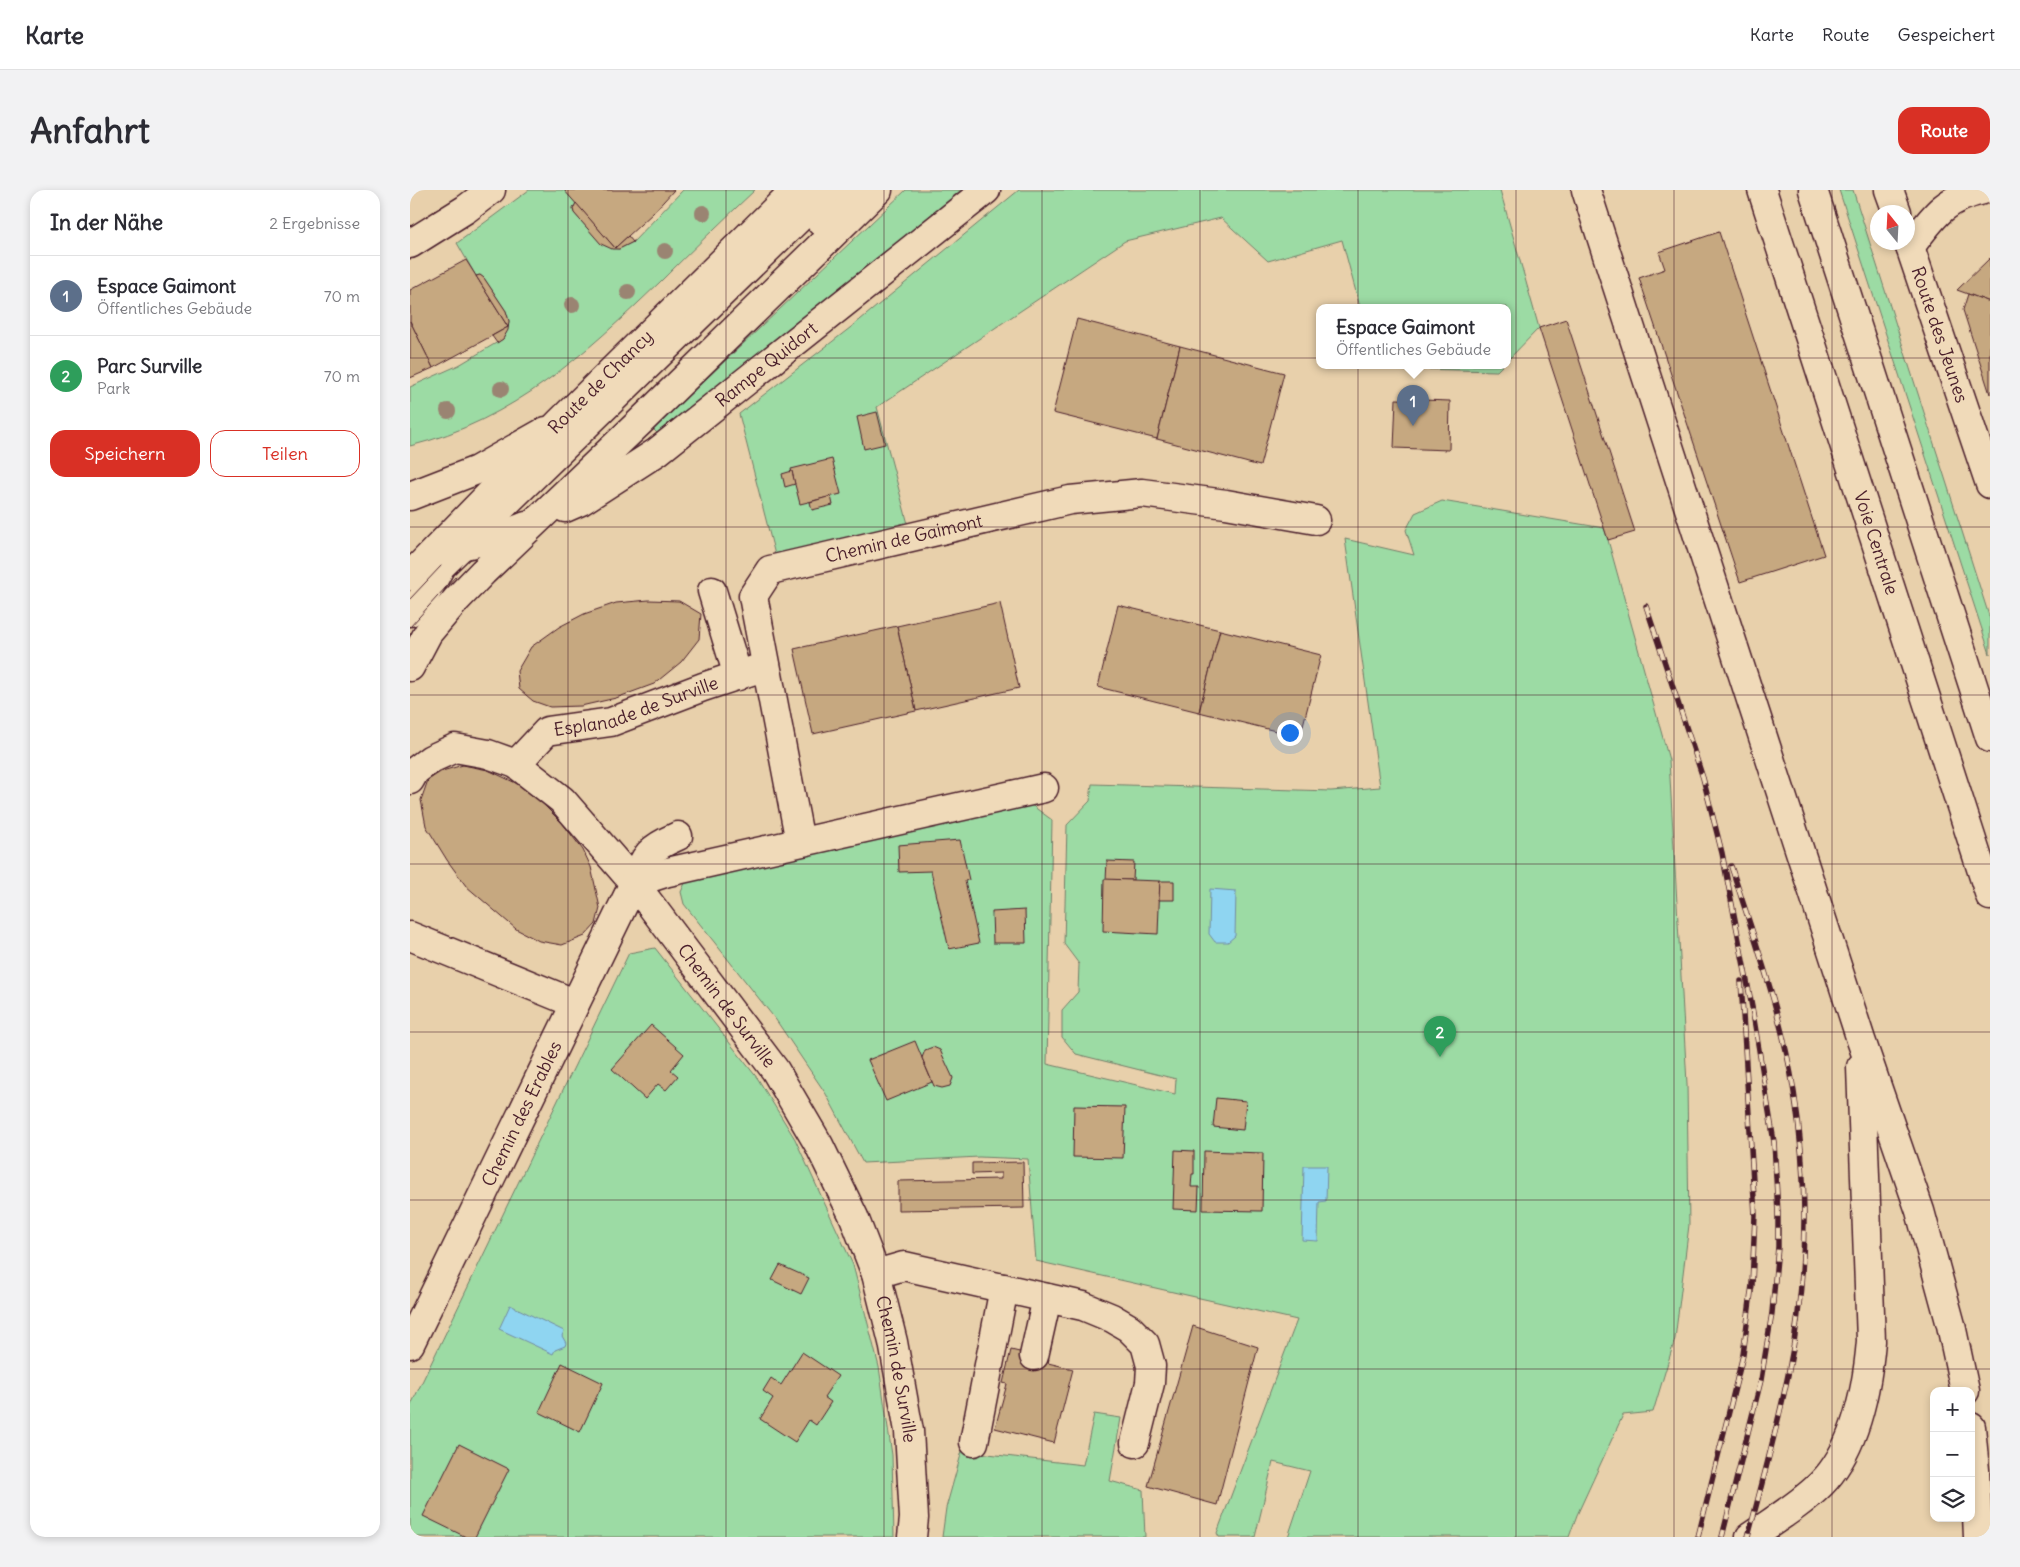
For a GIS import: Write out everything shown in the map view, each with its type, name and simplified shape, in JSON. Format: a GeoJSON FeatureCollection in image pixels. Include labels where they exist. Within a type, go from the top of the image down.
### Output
{"type":"FeatureCollection","features":[{"type":"Feature","properties":{"kind":"street"},"geometry":{"type":"LineString","coordinates":[[410,244],[466,209],[491,190]]}},
{"type":"Feature","properties":{"kind":"street","name":"Route de Chancy"},"geometry":{"type":"LineString","coordinates":[[415,594],[423,552],[560,422],[795,190]]}},
{"type":"Feature","properties":{"kind":"street"},"geometry":{"type":"LineString","coordinates":[[415,594],[462,545],[828,190]]}},
{"type":"Feature","properties":{"kind":"street"},"geometry":{"type":"LineString","coordinates":[[415,594],[456,576],[853,190]]}},
{"type":"Feature","properties":{"kind":"street"},"geometry":{"type":"LineString","coordinates":[[410,667],[428,633],[483,572],[878,190]]}},
{"type":"Feature","properties":{"kind":"street","name":"Rampe Quidort"},"geometry":{"type":"LineString","coordinates":[[536,522],[581,501],[657,452],[986,190]]}},
{"type":"Feature","properties":{"kind":"street"},"geometry":{"type":"LineString","coordinates":[[1586,190],[1861,1040],[1920,1211],[1951,1325],[1964,1387]]}},
{"type":"Feature","properties":{"kind":"street","name":"Voie Centrale"},"geometry":{"type":"LineString","coordinates":[[1762,190],[1990,896]]}},
{"type":"Feature","properties":{"kind":"street"},"geometry":{"type":"LineString","coordinates":[[1813,190],[1990,738]]}},
{"type":"Feature","properties":{"kind":"street"},"geometry":{"type":"LineString","coordinates":[[1889,190],[1894,205]]}},
{"type":"Feature","properties":{"kind":"street"},"geometry":{"type":"LineString","coordinates":[[1915,237],[1936,212],[1950,202],[1967,193],[1983,190]]}},
{"type":"Feature","properties":{"kind":"street","name":"Route des Jeunes"},"geometry":{"type":"LineString","coordinates":[[1911,250],[1990,484]]}},
{"type":"Feature","properties":{"kind":"street"},"geometry":{"type":"LineString","coordinates":[[410,496],[477,470],[560,422]]}},
{"type":"Feature","properties":{"kind":"street","name":"Chemin de Gaimont"},"geometry":{"type":"LineString","coordinates":[[800,842],[753,596],[770,570],[1070,500],[1142,493],[1226,504],[1316,520]]}},
{"type":"Feature","properties":{"kind":"street"},"geometry":{"type":"LineString","coordinates":[[423,552],[493,538],[536,522]]}},
{"type":"Feature","properties":{"kind":"street","name":"Esplanade de Surville"},"geometry":{"type":"LineString","coordinates":[[712,591],[738,676]]}},
{"type":"Feature","properties":{"kind":"street","name":"Esplanade de Surville"},"geometry":{"type":"LineString","coordinates":[[516,764],[547,731],[611,722],[766,666]]}},
{"type":"Feature","properties":{"kind":"street"},"geometry":{"type":"LineString","coordinates":[[410,780],[416,771],[431,758],[455,748],[488,754],[516,764],[562,800],[634,884],[668,872],[1044,788]]}},
{"type":"Feature","properties":{"kind":"street","name":"Chemin des Erables"},"geometry":{"type":"LineString","coordinates":[[410,1344],[574,1003],[634,884],[645,856],[659,844],[678,836]]}},
{"type":"Feature","properties":{"kind":"street","name":"Chemin de Surville"},"geometry":{"type":"LineString","coordinates":[[634,884],[775,1070],[819,1145],[850,1209],[876,1274],[893,1342],[910,1430],[914,1518],[912,1537]]}},
{"type":"Feature","properties":{"kind":"street"},"geometry":{"type":"LineString","coordinates":[[410,936],[574,1003]]}},
{"type":"Feature","properties":{"kind":"street"},"geometry":{"type":"LineString","coordinates":[[1750,1537],[1800,1502],[1822,1483],[1838,1461],[1862,1406],[1868,1376],[1871,1341],[1861,1040]]}},
{"type":"Feature","properties":{"kind":"street"},"geometry":{"type":"LineString","coordinates":[[876,1274],[904,1266],[1083,1306],[1112,1318],[1129,1328],[1145,1344],[1151,1366],[1150,1383],[1135,1443]]}},
{"type":"Feature","properties":{"kind":"street"},"geometry":{"type":"LineString","coordinates":[[974,1442],[1004,1288]]}},
{"type":"Feature","properties":{"kind":"street"},"geometry":{"type":"LineString","coordinates":[[1034,1356],[1047,1298]]}},
{"type":"Feature","properties":{"kind":"street"},"geometry":{"type":"LineString","coordinates":[[1971,1432],[1978,1537]]}},
{"type":"Feature","properties":{"kind":"green space"},"geometry":{"type":"Polygon","coordinates":[[[529,190],[564,190],[576,203],[573,209],[574,213],[601,243],[619,249],[633,242],[683,190],[755,190],[604,334],[546,381],[515,402],[482,420],[448,434],[410,446],[410,387],[459,365],[503,339],[507,330],[509,321],[506,311],[484,278],[480,275],[476,276],[457,243],[529,190]]]}},
{"type":"Feature","properties":{"kind":"green space"},"geometry":{"type":"Polygon","coordinates":[[[906,190],[961,190],[793,328],[657,433],[653,429],[906,190]]]}},
{"type":"Feature","properties":{"kind":"green space"},"geometry":{"type":"Polygon","coordinates":[[[1019,190],[1500,190],[1539,328],[1511,357],[1511,304],[1359,304],[1342,240],[1268,261],[1221,218],[1125,241],[877,407],[908,524],[775,555],[739,414],[855,324],[1019,190]]]}},
{"type":"Feature","properties":{"kind":"green space"},"geometry":{"type":"Polygon","coordinates":[[[1839,190],[1853,190],[1870,243],[1870,250],[1872,250],[1990,619],[1990,654],[1839,190]]]}},
{"type":"Feature","properties":{"kind":"green space"},"geometry":{"type":"Polygon","coordinates":[[[1416,369],[1499,369],[1497,371],[1416,369]]]}},
{"type":"Feature","properties":{"kind":"green space"},"geometry":{"type":"Polygon","coordinates":[[[1442,501],[1604,528],[1608,540],[1669,760],[1687,1084],[1689,1225],[1675,1339],[1653,1412],[1623,1415],[1577,1515],[1569,1537],[1288,1537],[1310,1471],[1273,1462],[1255,1537],[1219,1537],[1217,1533],[1297,1320],[1036,1261],[1028,1159],[979,1157],[863,1163],[826,1094],[776,1020],[684,904],[681,892],[686,881],[1026,801],[1052,820],[1047,1064],[1175,1094],[1176,1079],[1076,1054],[1062,1037],[1062,1010],[1078,992],[1079,964],[1064,944],[1067,825],[1090,801],[1092,784],[1331,791],[1380,787],[1345,539],[1414,555],[1406,530],[1415,513],[1442,501]]]}},
{"type":"Feature","properties":{"kind":"green space"},"geometry":{"type":"Polygon","coordinates":[[[655,948],[758,1079],[795,1139],[853,1265],[879,1367],[892,1455],[894,1537],[410,1537],[410,1407],[629,953],[655,948]]]}},
{"type":"Feature","properties":{"kind":"green space"},"geometry":{"type":"Polygon","coordinates":[[[1094,1414],[1121,1418],[1110,1481],[1143,1490],[1145,1537],[942,1537],[946,1508],[962,1451],[1083,1465],[1094,1414]]]}},
{"type":"Feature","properties":{"kind":"water"},"geometry":{"type":"Polygon","coordinates":[[[1210,889],[1236,891],[1235,936],[1228,942],[1215,942],[1209,934],[1210,889]]]}},
{"type":"Feature","properties":{"kind":"water"},"geometry":{"type":"Polygon","coordinates":[[[1304,1166],[1327,1166],[1326,1201],[1319,1202],[1318,1241],[1302,1240],[1304,1166]]]}},
{"type":"Feature","properties":{"kind":"water"},"geometry":{"type":"Polygon","coordinates":[[[510,1305],[564,1331],[562,1336],[566,1343],[565,1346],[555,1350],[553,1354],[499,1329],[510,1305]]]}},
{"type":"Feature","properties":{"kind":"building"},"geometry":{"type":"Polygon","coordinates":[[[564,190],[674,190],[653,213],[615,248],[564,190]]]}},
{"type":"Feature","properties":{"kind":"building"},"geometry":{"type":"Polygon","coordinates":[[[576,203],[615,248],[628,236],[633,242],[619,249],[612,249],[601,244],[574,213],[573,209],[576,203]]]}},
{"type":"Feature","properties":{"kind":"building"},"geometry":{"type":"Polygon","coordinates":[[[1719,232],[1824,555],[1740,582],[1639,278],[1665,269],[1659,252],[1719,232]]]}},
{"type":"Feature","properties":{"kind":"building"},"geometry":{"type":"Polygon","coordinates":[[[1990,258],[1990,302],[1957,290],[1990,258]]]}},
{"type":"Feature","properties":{"kind":"building"},"geometry":{"type":"Polygon","coordinates":[[[466,260],[508,327],[433,368],[410,321],[410,290],[466,260]]]}},
{"type":"Feature","properties":{"kind":"building"},"geometry":{"type":"Polygon","coordinates":[[[480,275],[506,311],[509,321],[508,330],[503,339],[497,343],[492,336],[508,327],[476,276],[480,275]]]}},
{"type":"Feature","properties":{"kind":"building"},"geometry":{"type":"Polygon","coordinates":[[[1968,294],[1990,302],[1990,394],[1963,310],[1968,294]]]}},
{"type":"Feature","properties":{"kind":"building"},"geometry":{"type":"Polygon","coordinates":[[[1077,319],[1180,346],[1157,439],[1053,413],[1077,319]]]}},
{"type":"Feature","properties":{"kind":"building"},"geometry":{"type":"Polygon","coordinates":[[[1566,319],[1635,532],[1608,540],[1539,328],[1566,319]]]}},
{"type":"Feature","properties":{"kind":"building"},"geometry":{"type":"Polygon","coordinates":[[[410,321],[433,368],[410,378],[410,321]]]}},
{"type":"Feature","properties":{"kind":"building"},"geometry":{"type":"Polygon","coordinates":[[[1180,346],[1284,373],[1260,466],[1157,439],[1180,346]]]}},
{"type":"Feature","properties":{"kind":"building"},"geometry":{"type":"Polygon","coordinates":[[[1396,399],[1450,401],[1449,450],[1394,448],[1396,399]]]}},
{"type":"Feature","properties":{"kind":"building"},"geometry":{"type":"Polygon","coordinates":[[[877,412],[885,444],[864,449],[857,417],[877,412]]]}},
{"type":"Feature","properties":{"kind":"building"},"geometry":{"type":"Polygon","coordinates":[[[832,459],[841,494],[800,504],[791,469],[832,459]]]}},
{"type":"Feature","properties":{"kind":"building"},"geometry":{"type":"Polygon","coordinates":[[[792,471],[795,484],[785,487],[782,474],[792,471]]]}},
{"type":"Feature","properties":{"kind":"building"},"geometry":{"type":"Polygon","coordinates":[[[831,496],[833,505],[812,510],[810,502],[831,496]]]}},
{"type":"Feature","properties":{"kind":"building"},"geometry":{"type":"Polygon","coordinates":[[[649,600],[679,601],[701,614],[699,639],[681,662],[654,684],[616,698],[581,706],[550,707],[533,701],[519,689],[517,671],[531,647],[559,627],[584,614],[616,603],[649,600]]]}},
{"type":"Feature","properties":{"kind":"building"},"geometry":{"type":"Polygon","coordinates":[[[1000,603],[1019,688],[916,711],[897,626],[1000,603]]]}},
{"type":"Feature","properties":{"kind":"building"},"geometry":{"type":"Polygon","coordinates":[[[1118,605],[1220,630],[1199,712],[1098,687],[1118,605]]]}},
{"type":"Feature","properties":{"kind":"building"},"geometry":{"type":"Polygon","coordinates":[[[897,626],[916,711],[813,734],[794,649],[897,626]]]}},
{"type":"Feature","properties":{"kind":"building"},"geometry":{"type":"Polygon","coordinates":[[[1220,630],[1321,655],[1300,737],[1199,712],[1220,630]]]}},
{"type":"Feature","properties":{"kind":"building"},"geometry":{"type":"Polygon","coordinates":[[[463,765],[488,770],[518,784],[541,802],[563,824],[583,850],[591,867],[600,908],[596,924],[585,936],[562,945],[539,941],[516,929],[466,886],[447,860],[426,826],[421,800],[428,780],[442,771],[463,765]]]}},
{"type":"Feature","properties":{"kind":"building"},"geometry":{"type":"Polygon","coordinates":[[[960,840],[969,880],[965,881],[979,943],[949,949],[931,871],[899,872],[898,845],[960,840]]]}},
{"type":"Feature","properties":{"kind":"building"},"geometry":{"type":"Polygon","coordinates":[[[1107,861],[1134,862],[1133,880],[1106,880],[1107,861]]]}},
{"type":"Feature","properties":{"kind":"building"},"geometry":{"type":"Polygon","coordinates":[[[1104,879],[1160,881],[1158,934],[1103,931],[1104,879]]]}},
{"type":"Feature","properties":{"kind":"building"},"geometry":{"type":"Polygon","coordinates":[[[1160,881],[1174,881],[1174,900],[1159,900],[1160,881]]]}},
{"type":"Feature","properties":{"kind":"building"},"geometry":{"type":"Polygon","coordinates":[[[1025,910],[1026,943],[993,943],[992,912],[1025,910]]]}},
{"type":"Feature","properties":{"kind":"building"},"geometry":{"type":"Polygon","coordinates":[[[651,1025],[684,1054],[671,1070],[678,1076],[666,1090],[658,1084],[645,1099],[612,1069],[651,1025]]]}},
{"type":"Feature","properties":{"kind":"building"},"geometry":{"type":"Polygon","coordinates":[[[915,1041],[932,1082],[886,1101],[868,1060],[915,1041]]]}},
{"type":"Feature","properties":{"kind":"building"},"geometry":{"type":"Polygon","coordinates":[[[933,1047],[940,1050],[953,1078],[950,1086],[942,1088],[934,1086],[922,1058],[925,1050],[933,1047]]]}},
{"type":"Feature","properties":{"kind":"building"},"geometry":{"type":"Polygon","coordinates":[[[1216,1098],[1246,1101],[1243,1130],[1213,1127],[1216,1098]]]}},
{"type":"Feature","properties":{"kind":"building"},"geometry":{"type":"Polygon","coordinates":[[[1074,1106],[1125,1107],[1123,1158],[1073,1157],[1074,1106]]]}},
{"type":"Feature","properties":{"kind":"building"},"geometry":{"type":"Polygon","coordinates":[[[1175,1150],[1194,1151],[1194,1174],[1192,1174],[1191,1187],[1199,1187],[1198,1210],[1173,1209],[1175,1150]]]}},
{"type":"Feature","properties":{"kind":"building"},"geometry":{"type":"Polygon","coordinates":[[[1204,1151],[1263,1153],[1262,1211],[1203,1210],[1204,1151]]]}},
{"type":"Feature","properties":{"kind":"building"},"geometry":{"type":"Polygon","coordinates":[[[1023,1162],[1024,1208],[898,1210],[898,1181],[1001,1179],[1001,1173],[972,1174],[972,1163],[1023,1162]]]}},
{"type":"Feature","properties":{"kind":"building"},"geometry":{"type":"Polygon","coordinates":[[[780,1265],[809,1278],[801,1294],[772,1280],[780,1265]]]}},
{"type":"Feature","properties":{"kind":"building"},"geometry":{"type":"Polygon","coordinates":[[[1193,1326],[1258,1347],[1217,1505],[1148,1486],[1193,1326]]]}},
{"type":"Feature","properties":{"kind":"building"},"geometry":{"type":"Polygon","coordinates":[[[1011,1350],[1049,1359],[1048,1363],[1073,1369],[1054,1443],[995,1428],[1007,1384],[1003,1383],[1011,1350]]]}},
{"type":"Feature","properties":{"kind":"building"},"geometry":{"type":"Polygon","coordinates":[[[802,1352],[838,1376],[824,1397],[831,1402],[816,1425],[809,1420],[795,1442],[760,1419],[773,1398],[763,1391],[771,1378],[781,1385],[802,1352]]]}},
{"type":"Feature","properties":{"kind":"building"},"geometry":{"type":"Polygon","coordinates":[[[562,1363],[603,1383],[580,1432],[539,1412],[562,1363]]]}},
{"type":"Feature","properties":{"kind":"building"},"geometry":{"type":"Polygon","coordinates":[[[459,1444],[509,1469],[475,1537],[466,1537],[423,1516],[459,1444]]]}},
{"type":"Feature","properties":{"kind":"tram line"},"geometry":{"type":"LineString","coordinates":[[410,599],[441,566]]}},
{"type":"Feature","properties":{"kind":"tram line"},"geometry":{"type":"LineString","coordinates":[[410,627],[456,576]]}},
{"type":"Feature","properties":{"kind":"railway"},"geometry":{"type":"LineString","coordinates":[[1646,606],[1703,778],[1722,853],[1752,1007],[1774,1142],[1778,1247],[1772,1313],[1761,1380],[1722,1537]]}},
{"type":"Feature","properties":{"kind":"railway"},"geometry":{"type":"LineString","coordinates":[[1731,866],[1767,978],[1789,1063],[1799,1127],[1804,1198],[1802,1269],[1794,1340],[1779,1416],[1748,1537]]}},
{"type":"Feature","properties":{"kind":"railway"},"geometry":{"type":"LineString","coordinates":[[1698,1537],[1743,1355],[1752,1285],[1755,1215],[1741,981]]}},
{"type":"Feature","properties":{"kind":"place","name":"Espace Gaimont"},"geometry":{"type":"Point","coordinates":[1413,426]}},
{"type":"Feature","properties":{"kind":"place","name":"Parc Surville"},"geometry":{"type":"Point","coordinates":[1440,1057]}}]}
